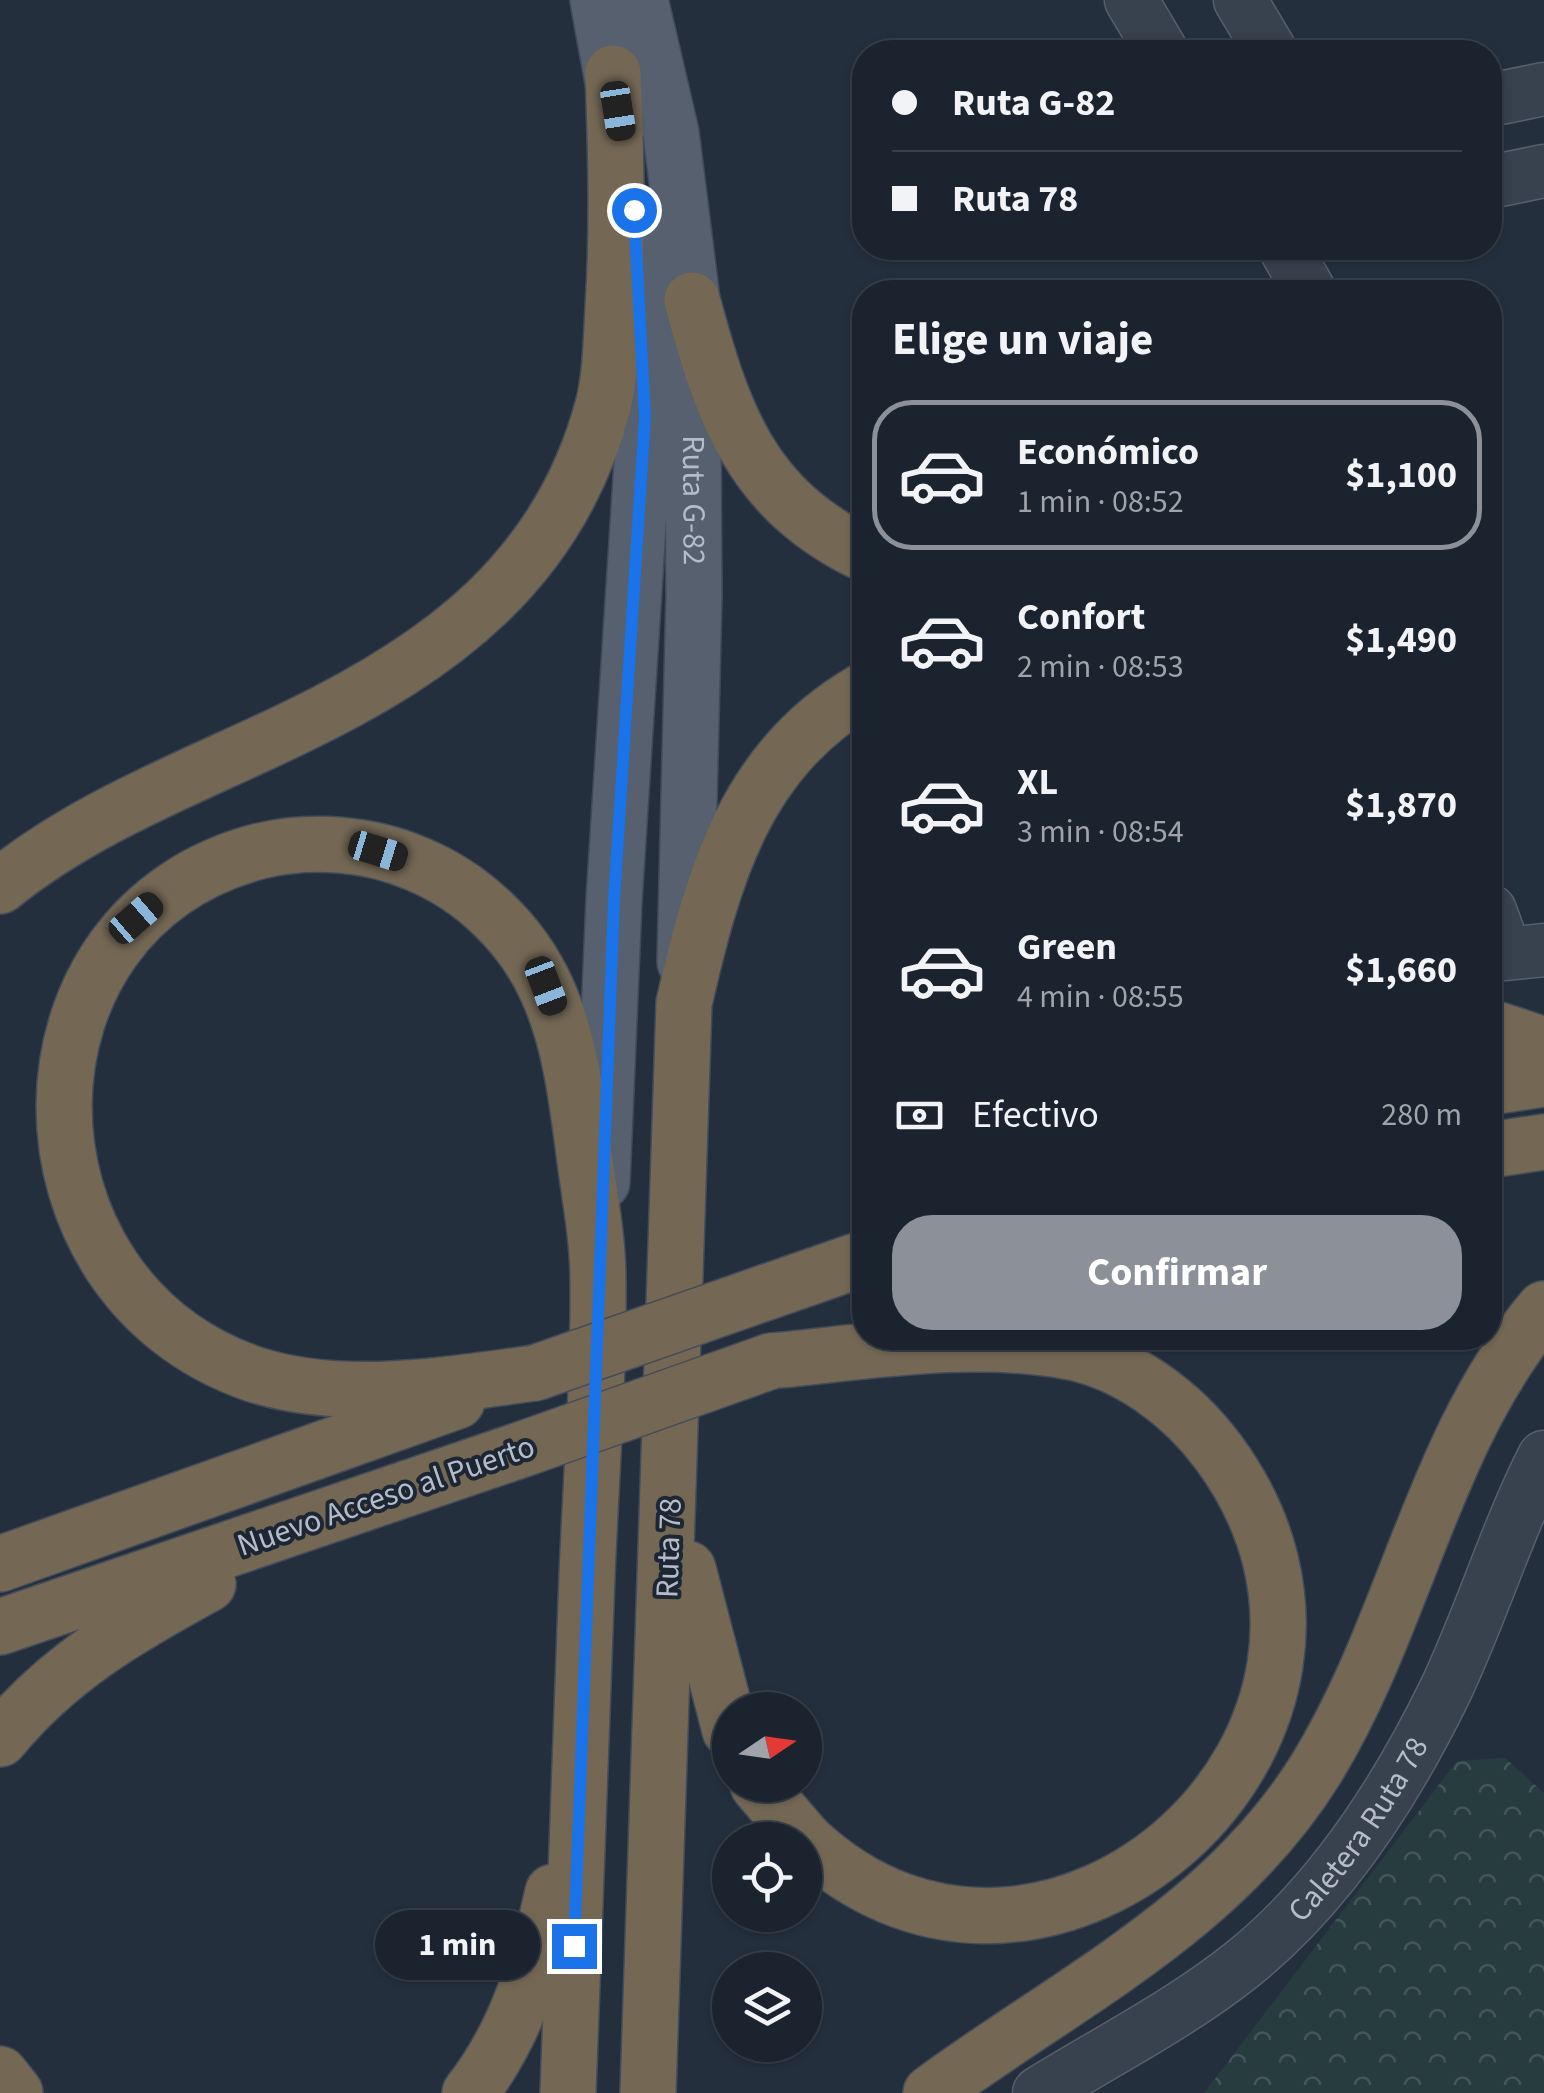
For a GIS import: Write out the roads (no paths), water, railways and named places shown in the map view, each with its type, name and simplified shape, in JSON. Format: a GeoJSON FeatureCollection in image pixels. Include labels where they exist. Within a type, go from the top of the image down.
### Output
{"type":"FeatureCollection","features":[{"type":"Feature","properties":{"kind":"highway"},"geometry":{"type":"LineString","coordinates":[[0,886],[101,821],[383,681],[462,626],[540,546],[574,485],[604,404],[616,269],[613,73]]}},
{"type":"Feature","properties":{"kind":"highway"},"geometry":{"type":"LineString","coordinates":[[692,300],[713,377],[749,459],[798,510],[852,545]]}},
{"type":"Feature","properties":{"kind":"highway","name":"Ruta 78"},"geometry":{"type":"LineString","coordinates":[[648,2093],[672,1482],[684,1003],[721,866],[750,804],[778,760],[812,724],[852,698]]}},
{"type":"Feature","properties":{"kind":"highway"},"geometry":{"type":"LineString","coordinates":[[535,1373],[396,1388],[282,1380],[215,1357],[147,1316],[115,1284],[84,1237],[61,1189],[50,1104],[72,1011],[94,967],[118,934],[193,876],[233,858],[276,847],[364,848],[416,863],[450,881],[507,929],[546,986],[559,1019],[580,1124],[598,1275],[568,2093]]}},
{"type":"Feature","properties":{"kind":"highway"},"geometry":{"type":"LineString","coordinates":[[1502,1032],[1544,1045]]}},
{"type":"Feature","properties":{"kind":"highway"},"geometry":{"type":"LineString","coordinates":[[1502,1085],[1544,1078]]}},
{"type":"Feature","properties":{"kind":"highway"},"geometry":{"type":"LineString","coordinates":[[1502,1148],[1544,1142]]}},
{"type":"Feature","properties":{"kind":"highway","name":"Nuevo Acceso al Puerto"},"geometry":{"type":"LineString","coordinates":[[0,1564],[852,1263]]}},
{"type":"Feature","properties":{"kind":"highway"},"geometry":{"type":"LineString","coordinates":[[931,2093],[1154,1942],[1232,1876],[1276,1827],[1332,1740],[1476,1410],[1506,1357],[1544,1309]]}},
{"type":"Feature","properties":{"kind":"highway","name":"Nuevo Acceso al Puerto"},"geometry":{"type":"LineString","coordinates":[[0,1627],[388,1496],[852,1332]]}},
{"type":"Feature","properties":{"kind":"highway"},"geometry":{"type":"LineString","coordinates":[[771,1360],[946,1350]]}},
{"type":"Feature","properties":{"kind":"highway"},"geometry":{"type":"LineString","coordinates":[[822,1853],[860,1881],[912,1903],[945,1910],[1031,1911],[1064,1903],[1124,1878],[1174,1845],[1212,1807],[1245,1756],[1269,1693],[1278,1628],[1271,1558],[1259,1525],[1224,1460],[1190,1419],[1121,1370],[1066,1350]]}},
{"type":"Feature","properties":{"kind":"highway"},"geometry":{"type":"LineString","coordinates":[[672,1482],[695,1607],[719,1692]]}},
{"type":"Feature","properties":{"kind":"highway"},"geometry":{"type":"LineString","coordinates":[[0,1739],[70,1667],[118,1634],[211,1582],[388,1496]]}},
{"type":"Feature","properties":{"kind":"highway"},"geometry":{"type":"LineString","coordinates":[[470,2093],[506,2038],[541,1945],[567,1816],[582,1702]]}},
{"type":"Feature","properties":{"kind":"highway"},"geometry":{"type":"LineString","coordinates":[[773,1802],[790,1822]]}},
{"type":"Feature","properties":{"kind":"highway"},"geometry":{"type":"LineString","coordinates":[[0,2074],[15,2093]]}},
{"type":"Feature","properties":{"kind":"main road","name":"Ruta G-82"},"geometry":{"type":"LineString","coordinates":[[598,0],[613,73],[641,277],[645,417],[614,900],[598,1275]]}},
{"type":"Feature","properties":{"kind":"main road","name":"Ruta G-82"},"geometry":{"type":"LineString","coordinates":[[640,0],[671,133],[692,300],[694,595],[684,1003]]}},
{"type":"Feature","properties":{"kind":"street"},"geometry":{"type":"LineString","coordinates":[[1131,0],[1155,40]]}},
{"type":"Feature","properties":{"kind":"street"},"geometry":{"type":"LineString","coordinates":[[1240,0],[1264,40]]}},
{"type":"Feature","properties":{"kind":"street"},"geometry":{"type":"LineString","coordinates":[[1502,98],[1544,89]]}},
{"type":"Feature","properties":{"kind":"street"},"geometry":{"type":"LineString","coordinates":[[1502,180],[1544,171]]}},
{"type":"Feature","properties":{"kind":"street","name":"Caletera Ruta 78"},"geometry":{"type":"LineString","coordinates":[[1039,2093],[1220,1980],[1284,1927],[1328,1878],[1394,1784],[1440,1701],[1544,1457]]}}]}
